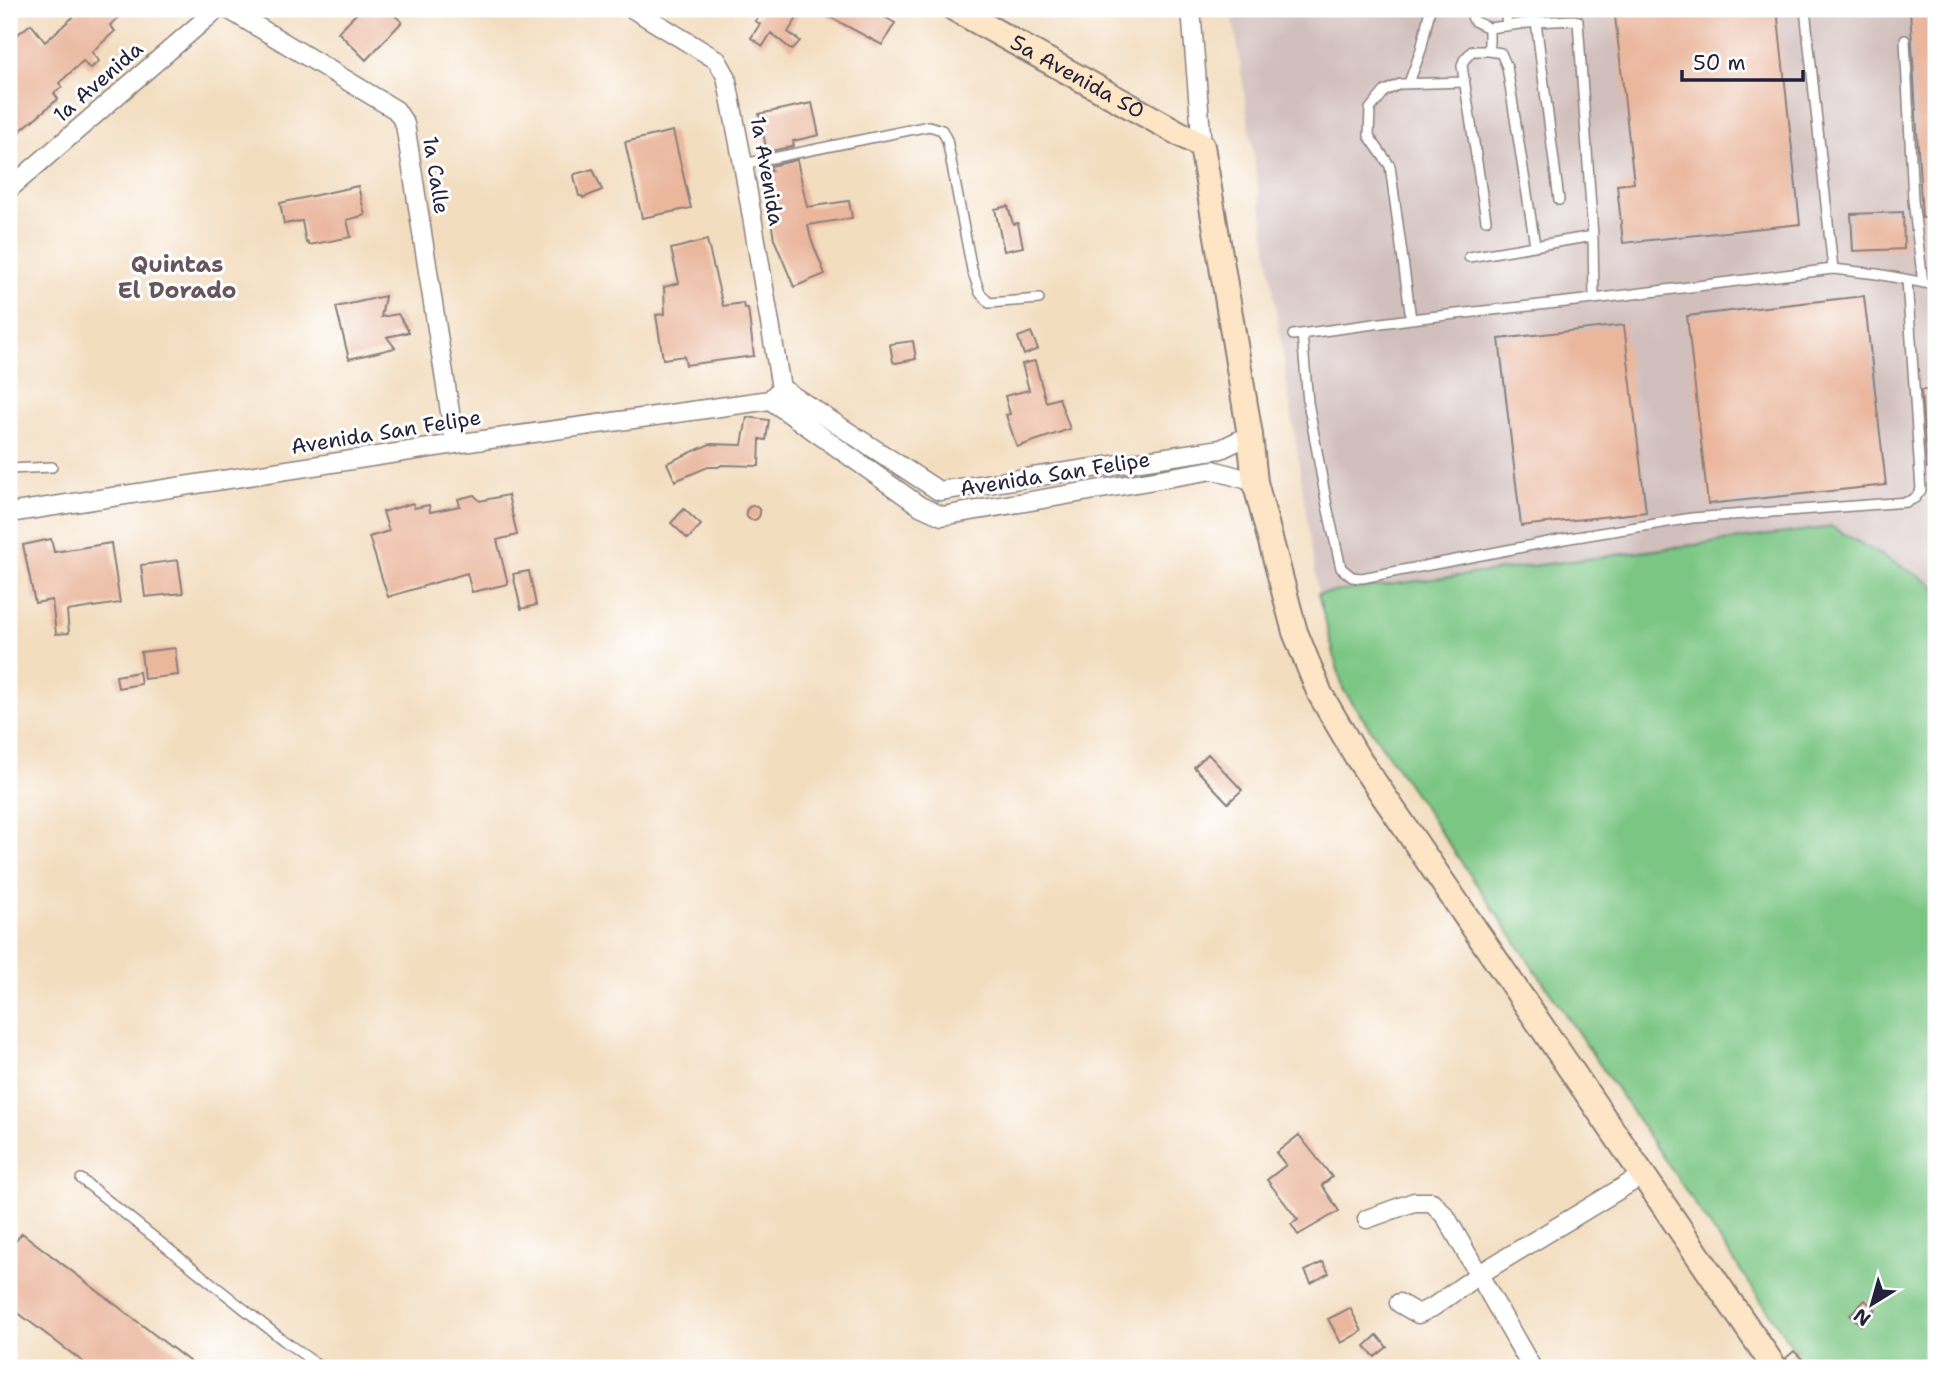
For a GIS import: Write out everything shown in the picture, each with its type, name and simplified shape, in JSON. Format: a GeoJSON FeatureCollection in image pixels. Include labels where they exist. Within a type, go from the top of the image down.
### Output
{"type":"FeatureCollection","features":[{"type":"Feature","properties":{"kind":"street","name":"1a Avenida"},"geometry":{"type":"LineString","coordinates":[[9,189],[217,9]]}},
{"type":"Feature","properties":{"kind":"street","name":"1a Calle"},"geometry":{"type":"LineString","coordinates":[[228,9],[396,110],[405,124],[456,444]]}},
{"type":"Feature","properties":{"kind":"street","name":"1a Avenida"},"geometry":{"type":"LineString","coordinates":[[633,9],[717,60],[726,76],[743,164],[775,394]]}},
{"type":"Feature","properties":{"kind":"street","name":"5a Avenida SO"},"geometry":{"type":"LineString","coordinates":[[955,9],[1202,146]]}},
{"type":"Feature","properties":{"kind":"street"},"geometry":{"type":"LineString","coordinates":[[1191,9],[1202,146],[1250,435],[1255,482],[1295,632],[1320,694],[1357,757],[1775,1368]]}},
{"type":"Feature","properties":{"kind":"street","name":"Avenida San Felipe"},"geometry":{"type":"LineString","coordinates":[[775,394],[920,506],[942,516],[1213,470],[1255,482]]}},
{"type":"Feature","properties":{"kind":"street","name":"Avenida San Felipe"},"geometry":{"type":"LineString","coordinates":[[9,513],[775,394],[939,491],[1221,449],[1250,435]]}},
{"type":"Feature","properties":{"kind":"street"},"geometry":{"type":"LineString","coordinates":[[1399,1304],[1418,1314],[1433,1307],[1478,1275],[1643,1175]]}},
{"type":"Feature","properties":{"kind":"street"},"geometry":{"type":"LineString","coordinates":[[1367,1219],[1414,1202],[1432,1202],[1446,1217],[1532,1368]]}},
{"type":"Feature","properties":{"kind":"lane"},"geometry":{"type":"LineString","coordinates":[[1409,83],[1421,50],[1430,9]]}},
{"type":"Feature","properties":{"kind":"lane"},"geometry":{"type":"LineString","coordinates":[[1469,9],[1474,21],[1489,28],[1536,22],[1578,21],[1594,299]]}},
{"type":"Feature","properties":{"kind":"lane"},"geometry":{"type":"LineString","coordinates":[[1505,9],[1507,26]]}},
{"type":"Feature","properties":{"kind":"lane"},"geometry":{"type":"LineString","coordinates":[[1533,9],[1559,200]]}},
{"type":"Feature","properties":{"kind":"lane"},"geometry":{"type":"LineString","coordinates":[[1805,9],[1833,269]]}},
{"type":"Feature","properties":{"kind":"lane"},"geometry":{"type":"LineString","coordinates":[[1489,28],[1489,51]]}},
{"type":"Feature","properties":{"kind":"lane"},"geometry":{"type":"LineString","coordinates":[[1905,40],[1913,200],[1923,283]]}},
{"type":"Feature","properties":{"kind":"lane"},"geometry":{"type":"LineString","coordinates":[[1486,220],[1462,66],[1472,51],[1501,53],[1507,67],[1535,245]]}},
{"type":"Feature","properties":{"kind":"lane"},"geometry":{"type":"LineString","coordinates":[[1411,319],[1390,166],[1369,136],[1370,109],[1385,91],[1400,84],[1464,82]]}},
{"type":"Feature","properties":{"kind":"lane"},"geometry":{"type":"LineString","coordinates":[[743,164],[929,126],[942,130],[947,140],[972,270],[980,293],[989,303],[1039,299]]}},
{"type":"Feature","properties":{"kind":"lane"},"geometry":{"type":"LineString","coordinates":[[1469,257],[1592,236]]}},
{"type":"Feature","properties":{"kind":"lane"},"geometry":{"type":"LineString","coordinates":[[1907,280],[1921,490],[1915,498],[1907,502],[1692,518],[1564,539],[1362,578],[1352,577],[1341,568],[1326,506],[1297,334],[1833,269],[1877,274],[1936,285]]}},
{"type":"Feature","properties":{"kind":"lane"},"geometry":{"type":"LineString","coordinates":[[9,469],[52,467]]}},
{"type":"Feature","properties":{"kind":"lane"},"geometry":{"type":"LineString","coordinates":[[81,1180],[322,1368]]}},
{"type":"Feature","properties":{"kind":"shaded area"},"geometry":{"type":"Polygon","coordinates":[[[1232,9],[1936,9],[1936,586],[1832,527],[1318,594],[1232,9]]]}},
{"type":"Feature","properties":{"kind":"green space"},"geometry":{"type":"Polygon","coordinates":[[[1832,527],[1936,586],[1936,1368],[1807,1368],[1343,689],[1318,594],[1832,527]]]}},
{"type":"Feature","properties":{"kind":"building"},"geometry":{"type":"Polygon","coordinates":[[[82,9],[128,9],[110,25],[115,31],[92,52],[99,61],[90,69],[83,61],[59,83],[62,87],[54,93],[58,99],[9,140],[9,81],[14,77],[9,70],[9,41],[31,24],[45,42],[82,9]]]}},
{"type":"Feature","properties":{"kind":"building"},"geometry":{"type":"Polygon","coordinates":[[[361,9],[388,9],[402,22],[366,60],[338,32],[361,9]]]}},
{"type":"Feature","properties":{"kind":"building"},"geometry":{"type":"Polygon","coordinates":[[[770,9],[803,9],[788,32],[800,41],[792,50],[771,33],[763,46],[751,38],[760,24],[755,21],[763,11],[766,14],[770,9]]]}},
{"type":"Feature","properties":{"kind":"building"},"geometry":{"type":"Polygon","coordinates":[[[815,9],[870,9],[895,23],[882,45],[815,9]]]}},
{"type":"Feature","properties":{"kind":"building"},"geometry":{"type":"Polygon","coordinates":[[[1656,9],[1777,9],[1800,224],[1623,243],[1617,185],[1634,183],[1615,16],[1657,12],[1656,9]]]}},
{"type":"Feature","properties":{"kind":"building"},"geometry":{"type":"Polygon","coordinates":[[[1910,9],[1936,9],[1936,217],[1922,218],[1910,9]]]}},
{"type":"Feature","properties":{"kind":"building"},"geometry":{"type":"Polygon","coordinates":[[[812,103],[819,135],[793,141],[794,146],[767,152],[759,114],[812,103]]]}},
{"type":"Feature","properties":{"kind":"building"},"geometry":{"type":"Polygon","coordinates":[[[673,131],[691,208],[642,218],[625,142],[673,131]]]}},
{"type":"Feature","properties":{"kind":"building"},"geometry":{"type":"Polygon","coordinates":[[[797,160],[807,207],[849,201],[852,218],[808,225],[825,274],[794,287],[774,239],[763,173],[772,171],[770,166],[797,160]]]}},
{"type":"Feature","properties":{"kind":"building"},"geometry":{"type":"Polygon","coordinates":[[[593,169],[602,190],[583,198],[579,196],[574,176],[593,169]]]}},
{"type":"Feature","properties":{"kind":"building"},"geometry":{"type":"Polygon","coordinates":[[[358,186],[365,215],[347,220],[351,237],[309,245],[306,243],[302,221],[284,224],[280,203],[358,186]]]}},
{"type":"Feature","properties":{"kind":"building"},"geometry":{"type":"Polygon","coordinates":[[[1008,206],[1013,224],[1018,223],[1023,247],[1004,251],[995,209],[1008,206]]]}},
{"type":"Feature","properties":{"kind":"building"},"geometry":{"type":"Polygon","coordinates":[[[1903,212],[1904,249],[1853,251],[1851,214],[1903,212]]]}},
{"type":"Feature","properties":{"kind":"building"},"geometry":{"type":"Polygon","coordinates":[[[707,240],[723,306],[743,303],[744,308],[748,308],[754,356],[686,365],[684,356],[663,359],[656,315],[665,314],[664,287],[679,283],[671,249],[707,240]]]}},
{"type":"Feature","properties":{"kind":"building"},"geometry":{"type":"Polygon","coordinates":[[[385,296],[381,317],[398,314],[409,332],[387,337],[395,348],[349,359],[336,307],[385,296]]]}},
{"type":"Feature","properties":{"kind":"building"},"geometry":{"type":"Polygon","coordinates":[[[1864,296],[1886,485],[1708,504],[1687,316],[1864,296]]]}},
{"type":"Feature","properties":{"kind":"building"},"geometry":{"type":"Polygon","coordinates":[[[1624,325],[1646,512],[1521,526],[1499,339],[1624,325]]]}},
{"type":"Feature","properties":{"kind":"building"},"geometry":{"type":"Polygon","coordinates":[[[1031,332],[1038,349],[1024,355],[1018,337],[1031,332]]]}},
{"type":"Feature","properties":{"kind":"building"},"geometry":{"type":"Polygon","coordinates":[[[913,341],[916,359],[893,362],[890,344],[913,341]]]}},
{"type":"Feature","properties":{"kind":"building"},"geometry":{"type":"Polygon","coordinates":[[[1035,361],[1046,402],[1059,398],[1070,429],[1017,447],[1006,415],[1010,414],[1005,396],[1029,390],[1022,364],[1035,361]]]}},
{"type":"Feature","properties":{"kind":"building"},"geometry":{"type":"Polygon","coordinates":[[[1921,390],[1936,390],[1936,468],[1927,468],[1921,390]]]}},
{"type":"Feature","properties":{"kind":"building"},"geometry":{"type":"Polygon","coordinates":[[[747,417],[769,420],[766,440],[760,439],[759,466],[708,467],[675,481],[667,463],[710,444],[742,445],[747,417]]]}},
{"type":"Feature","properties":{"kind":"building"},"geometry":{"type":"Polygon","coordinates":[[[474,495],[480,501],[508,495],[517,535],[497,540],[508,584],[472,592],[467,573],[388,597],[369,537],[389,531],[383,512],[413,503],[414,508],[429,505],[430,512],[460,506],[458,499],[474,495]]]}},
{"type":"Feature","properties":{"kind":"building"},"geometry":{"type":"Polygon","coordinates":[[[750,506],[756,506],[760,513],[756,520],[750,520],[746,516],[746,510],[750,506]]]}},
{"type":"Feature","properties":{"kind":"building"},"geometry":{"type":"Polygon","coordinates":[[[684,509],[701,525],[688,539],[671,523],[684,509]]]}},
{"type":"Feature","properties":{"kind":"building"},"geometry":{"type":"Polygon","coordinates":[[[51,539],[54,552],[111,543],[120,603],[67,611],[69,633],[56,634],[52,600],[35,603],[23,545],[51,539]]]}},
{"type":"Feature","properties":{"kind":"building"},"geometry":{"type":"Polygon","coordinates":[[[178,560],[183,593],[145,597],[141,565],[178,560]]]}},
{"type":"Feature","properties":{"kind":"building"},"geometry":{"type":"Polygon","coordinates":[[[529,571],[536,605],[521,609],[513,574],[529,571]]]}},
{"type":"Feature","properties":{"kind":"building"},"geometry":{"type":"Polygon","coordinates":[[[175,648],[178,675],[144,679],[141,652],[175,648]]]}},
{"type":"Feature","properties":{"kind":"building"},"geometry":{"type":"Polygon","coordinates":[[[139,672],[141,684],[118,688],[116,676],[139,672]]]}},
{"type":"Feature","properties":{"kind":"building"},"geometry":{"type":"Polygon","coordinates":[[[1208,754],[1242,790],[1228,803],[1194,767],[1208,754]]]}},
{"type":"Feature","properties":{"kind":"building"},"geometry":{"type":"Polygon","coordinates":[[[1299,1135],[1332,1177],[1322,1185],[1339,1211],[1298,1235],[1291,1224],[1298,1220],[1267,1180],[1286,1165],[1276,1153],[1299,1135]]]}},
{"type":"Feature","properties":{"kind":"building"},"geometry":{"type":"Polygon","coordinates":[[[22,1233],[198,1368],[91,1368],[9,1306],[9,1250],[22,1233]]]}},
{"type":"Feature","properties":{"kind":"building"},"geometry":{"type":"Polygon","coordinates":[[[1323,1262],[1329,1273],[1311,1283],[1305,1271],[1323,1262]]]}},
{"type":"Feature","properties":{"kind":"building"},"geometry":{"type":"Polygon","coordinates":[[[1865,1300],[1876,1310],[1861,1325],[1850,1315],[1865,1300]]]}},
{"type":"Feature","properties":{"kind":"building"},"geometry":{"type":"Polygon","coordinates":[[[1350,1308],[1362,1331],[1341,1343],[1328,1319],[1350,1308]]]}},
{"type":"Feature","properties":{"kind":"building"},"geometry":{"type":"Polygon","coordinates":[[[1377,1335],[1387,1347],[1375,1357],[1365,1346],[1377,1335]]]}},
{"type":"Feature","properties":{"kind":"building"},"geometry":{"type":"Polygon","coordinates":[[[1794,1351],[1811,1368],[1790,1368],[1786,1358],[1794,1351]]]}},
{"type":"Feature","properties":{"kind":"district","name":"Quintas El Dorado"},"geometry":{"type":"Point","coordinates":[177,277]}}]}
